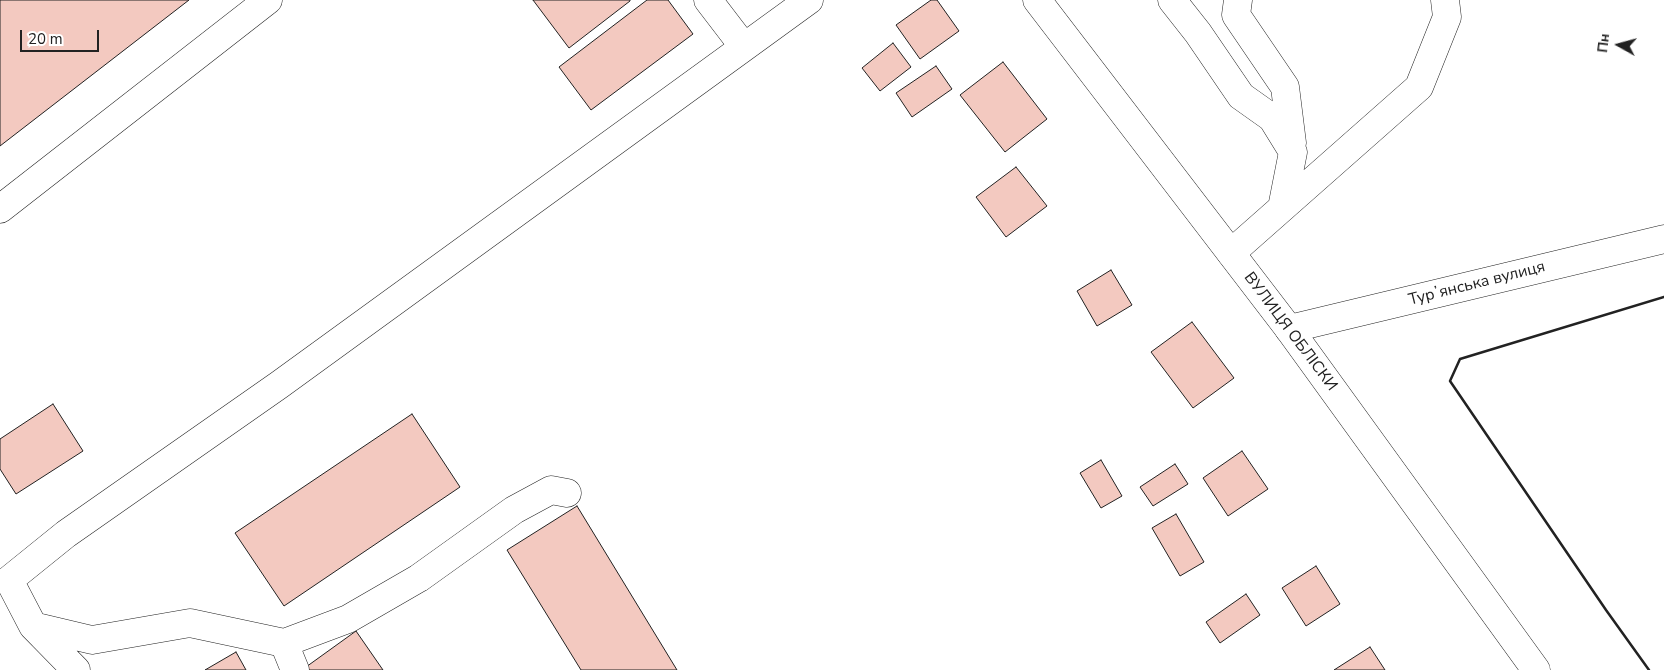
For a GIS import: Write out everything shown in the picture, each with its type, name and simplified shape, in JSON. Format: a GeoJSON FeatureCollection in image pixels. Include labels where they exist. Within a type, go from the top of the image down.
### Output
{"type":"FeatureCollection","features":[{"type":"Feature","properties":{"kind":"street"},"geometry":{"type":"LineString","coordinates":[[0,209],[268,0]]}},
{"type":"Feature","properties":{"kind":"street"},"geometry":{"type":"LineString","coordinates":[[708,0],[744,47]]}},
{"type":"Feature","properties":{"kind":"street"},"geometry":{"type":"LineString","coordinates":[[76,670],[33,626],[9,580],[66,534],[279,385],[809,0]]}},
{"type":"Feature","properties":{"kind":"street","name":"ВУЛИЦЯ ОБЛІСКИ"},"geometry":{"type":"LineString","coordinates":[[1037,0],[1289,329],[1536,670]]}},
{"type":"Feature","properties":{"kind":"street"},"geometry":{"type":"LineString","coordinates":[[1172,0],[1198,33],[1241,96],[1272,118],[1293,152]]}},
{"type":"Feature","properties":{"kind":"street"},"geometry":{"type":"LineString","coordinates":[[1238,0],[1236,15],[1285,87],[1293,152],[1282,208]]}},
{"type":"Feature","properties":{"kind":"street"},"geometry":{"type":"LineString","coordinates":[[1231,253],[1419,87],[1447,17],[1445,0]]}},
{"type":"Feature","properties":{"kind":"street","name":"Турʼянська вулиця"},"geometry":{"type":"LineString","coordinates":[[1289,329],[1664,239]]}},
{"type":"Feature","properties":{"kind":"street"},"geometry":{"type":"LineString","coordinates":[[33,626],[92,640],[190,623],[284,642],[356,614],[418,578],[514,510],[551,490],[567,493]]}},
{"type":"Feature","properties":{"kind":"street"},"geometry":{"type":"LineString","coordinates":[[284,642],[295,670]]}},
{"type":"Feature","properties":{"kind":"building"},"geometry":{"type":"Polygon","coordinates":[[[0,0],[189,0],[0,146],[0,0]]]}},
{"type":"Feature","properties":{"kind":"building"},"geometry":{"type":"Polygon","coordinates":[[[533,0],[630,0],[630,1],[569,48],[533,0]]]}},
{"type":"Feature","properties":{"kind":"building"},"geometry":{"type":"Polygon","coordinates":[[[647,0],[668,0],[693,34],[591,110],[559,67],[647,0]]]}},
{"type":"Feature","properties":{"kind":"building"},"geometry":{"type":"Polygon","coordinates":[[[931,0],[937,0],[959,31],[920,59],[896,25],[931,0]]]}},
{"type":"Feature","properties":{"kind":"building"},"geometry":{"type":"Polygon","coordinates":[[[893,43],[911,67],[880,91],[862,68],[893,43]]]}},
{"type":"Feature","properties":{"kind":"building"},"geometry":{"type":"Polygon","coordinates":[[[1003,62],[1047,119],[1005,152],[960,95],[1003,62]]]}},
{"type":"Feature","properties":{"kind":"building"},"geometry":{"type":"Polygon","coordinates":[[[936,66],[952,89],[912,117],[896,93],[936,66]]]}},
{"type":"Feature","properties":{"kind":"building"},"geometry":{"type":"Polygon","coordinates":[[[1016,167],[1047,206],[1006,237],[976,197],[1016,167]]]}},
{"type":"Feature","properties":{"kind":"building"},"geometry":{"type":"Polygon","coordinates":[[[1111,270],[1132,305],[1097,326],[1077,291],[1111,270]]]}},
{"type":"Feature","properties":{"kind":"building"},"geometry":{"type":"Polygon","coordinates":[[[1192,322],[1234,378],[1193,408],[1151,352],[1192,322]]]}},
{"type":"Feature","properties":{"kind":"building"},"geometry":{"type":"Polygon","coordinates":[[[53,404],[83,451],[16,494],[0,469],[0,439],[53,404]]]}},
{"type":"Feature","properties":{"kind":"building"},"geometry":{"type":"Polygon","coordinates":[[[412,414],[460,487],[284,606],[235,533],[412,414]]]}},
{"type":"Feature","properties":{"kind":"building"},"geometry":{"type":"Polygon","coordinates":[[[1242,451],[1268,489],[1228,516],[1203,478],[1242,451]]]}},
{"type":"Feature","properties":{"kind":"building"},"geometry":{"type":"Polygon","coordinates":[[[1101,460],[1122,496],[1101,508],[1080,473],[1101,460]]]}},
{"type":"Feature","properties":{"kind":"building"},"geometry":{"type":"Polygon","coordinates":[[[1175,464],[1188,484],[1153,506],[1140,487],[1175,464]]]}},
{"type":"Feature","properties":{"kind":"building"},"geometry":{"type":"Polygon","coordinates":[[[577,506],[677,670],[581,670],[507,550],[577,506]]]}},
{"type":"Feature","properties":{"kind":"building"},"geometry":{"type":"Polygon","coordinates":[[[1176,514],[1204,562],[1180,576],[1152,528],[1176,514]]]}},
{"type":"Feature","properties":{"kind":"building"},"geometry":{"type":"Polygon","coordinates":[[[1316,566],[1340,604],[1306,626],[1282,588],[1316,566]]]}},
{"type":"Feature","properties":{"kind":"building"},"geometry":{"type":"Polygon","coordinates":[[[1246,594],[1260,615],[1220,643],[1206,622],[1246,594]]]}},
{"type":"Feature","properties":{"kind":"building"},"geometry":{"type":"Polygon","coordinates":[[[356,631],[383,670],[309,670],[306,667],[356,631]]]}},
{"type":"Feature","properties":{"kind":"building"},"geometry":{"type":"Polygon","coordinates":[[[1370,647],[1385,670],[1334,670],[1370,647]]]}},
{"type":"Feature","properties":{"kind":"building"},"geometry":{"type":"Polygon","coordinates":[[[236,652],[246,670],[205,670],[236,652]]]}},
{"type":"Feature","properties":{"kind":"wall"},"geometry":{"type":"LineString","coordinates":[[1649,670],[1450,381],[1460,359],[1664,297]]}}]}
